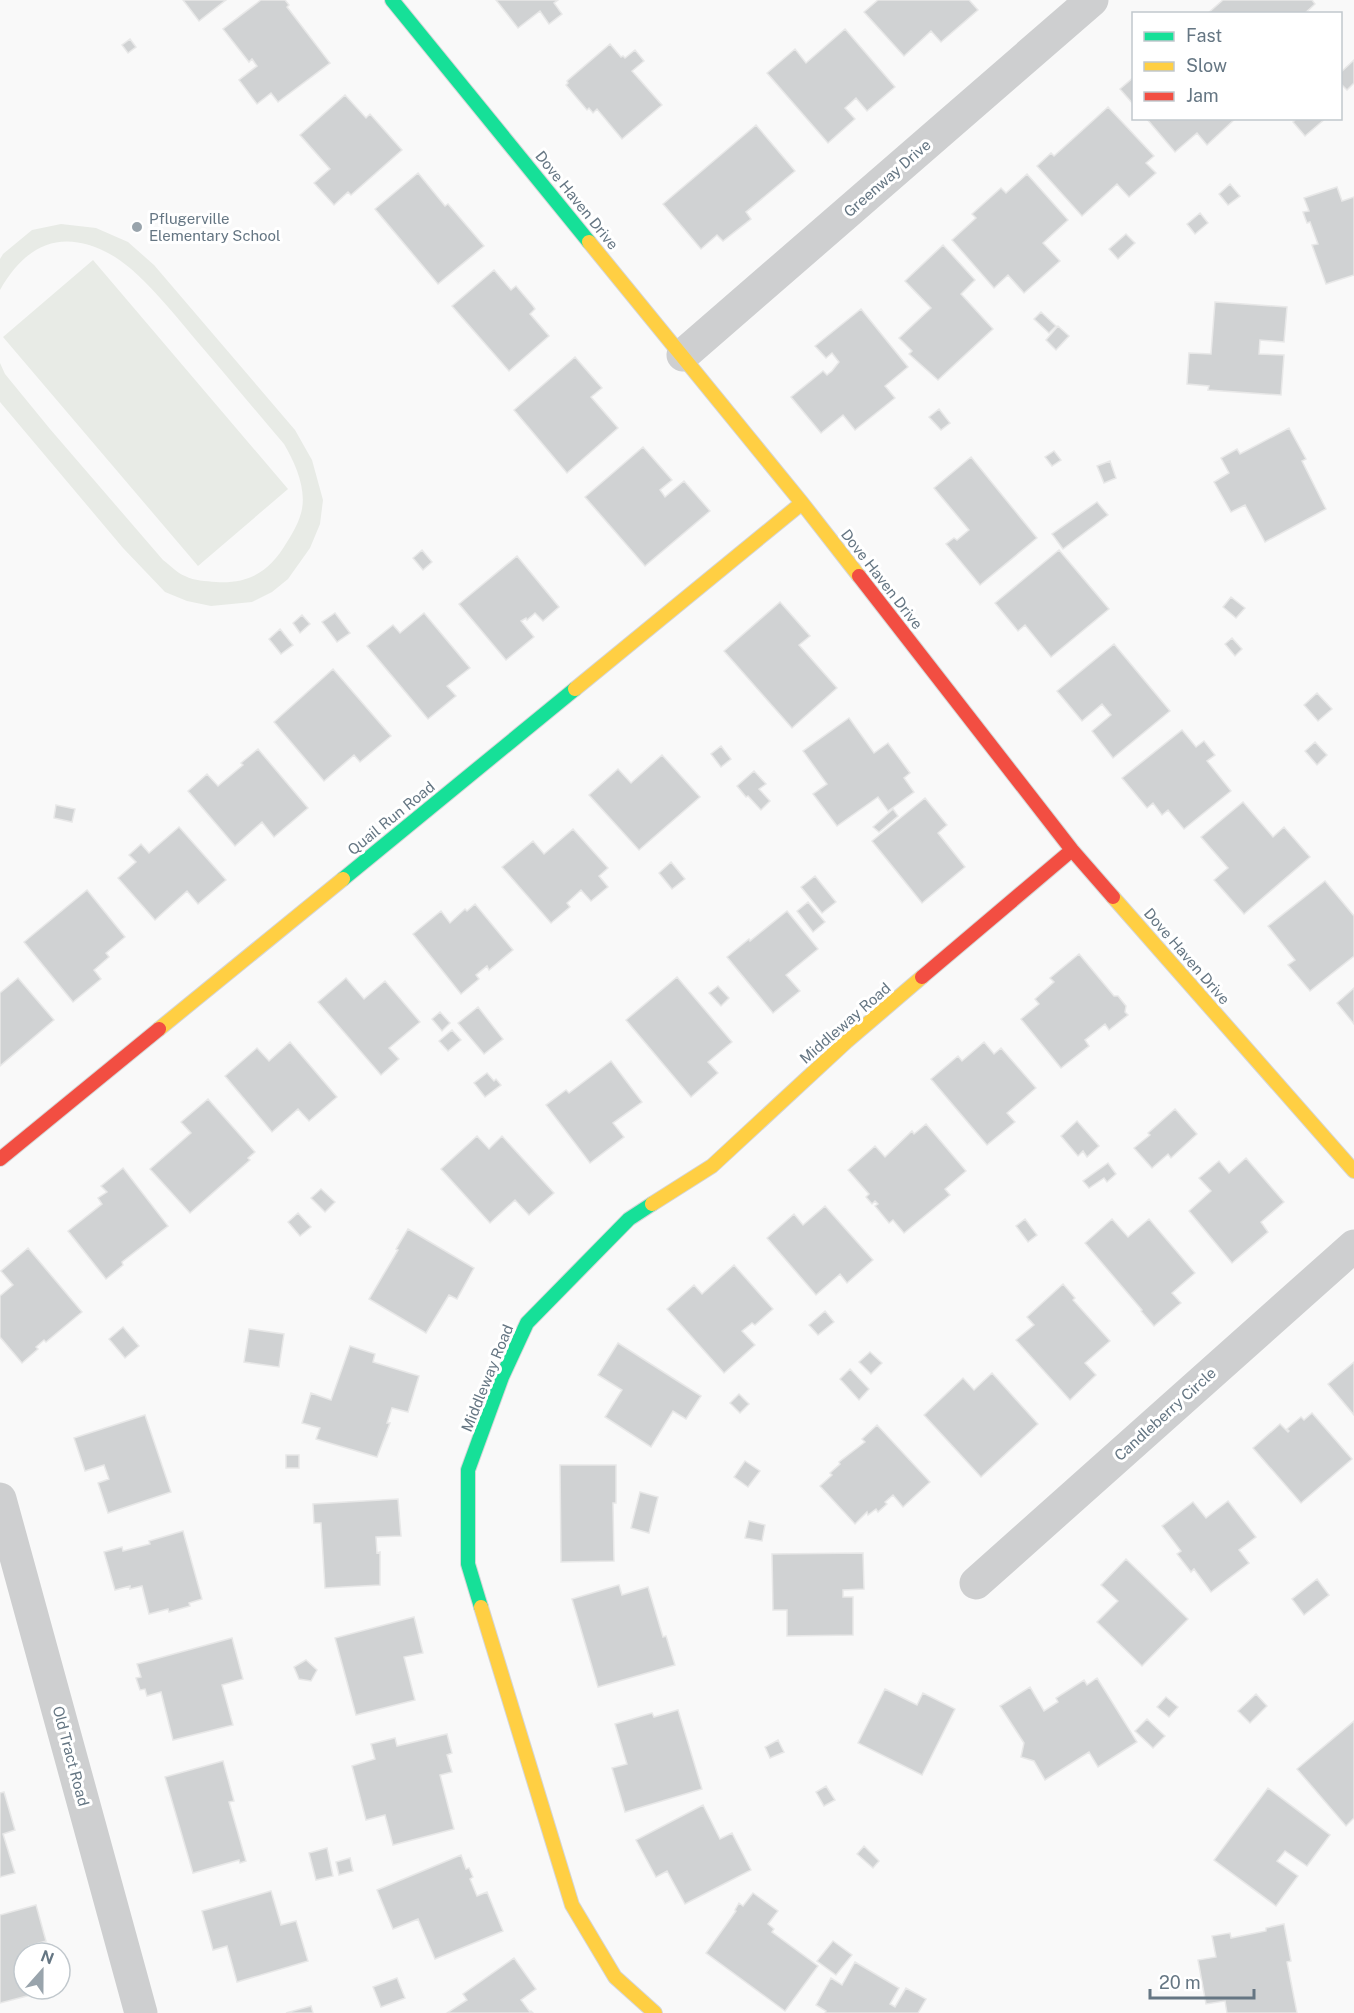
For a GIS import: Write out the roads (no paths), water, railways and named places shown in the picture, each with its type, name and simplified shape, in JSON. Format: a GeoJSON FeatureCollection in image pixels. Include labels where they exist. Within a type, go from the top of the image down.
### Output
{"type":"FeatureCollection","features":[{"type":"Feature","properties":{"kind":"street","name":"Dove Haven Drive"},"geometry":{"type":"LineString","coordinates":[[392,0],[683,355],[1072,850],[1354,1171]]}},
{"type":"Feature","properties":{"kind":"street","name":"Greenway Drive"},"geometry":{"type":"LineString","coordinates":[[683,355],[1092,0]]}},
{"type":"Feature","properties":{"kind":"street","name":"Quail Run Road"},"geometry":{"type":"LineString","coordinates":[[0,1159],[802,504]]}},
{"type":"Feature","properties":{"kind":"street","name":"Middleway Road"},"geometry":{"type":"LineString","coordinates":[[655,2013],[615,1977],[572,1905],[468,1564],[468,1470],[502,1377],[527,1323],[629,1219],[712,1166],[846,1042],[1072,850]]}},
{"type":"Feature","properties":{"kind":"street","name":"Candleberry Circle"},"geometry":{"type":"LineString","coordinates":[[976,1582],[1354,1246]]}},
{"type":"Feature","properties":{"kind":"street","name":"Old Tract Road"},"geometry":{"type":"LineString","coordinates":[[0,1499],[141,2013]]}},
{"type":"Feature","properties":{"kind":"place","name":"Pflugerville Elementary School"},"geometry":{"type":"Point","coordinates":[137,227]}}]}
